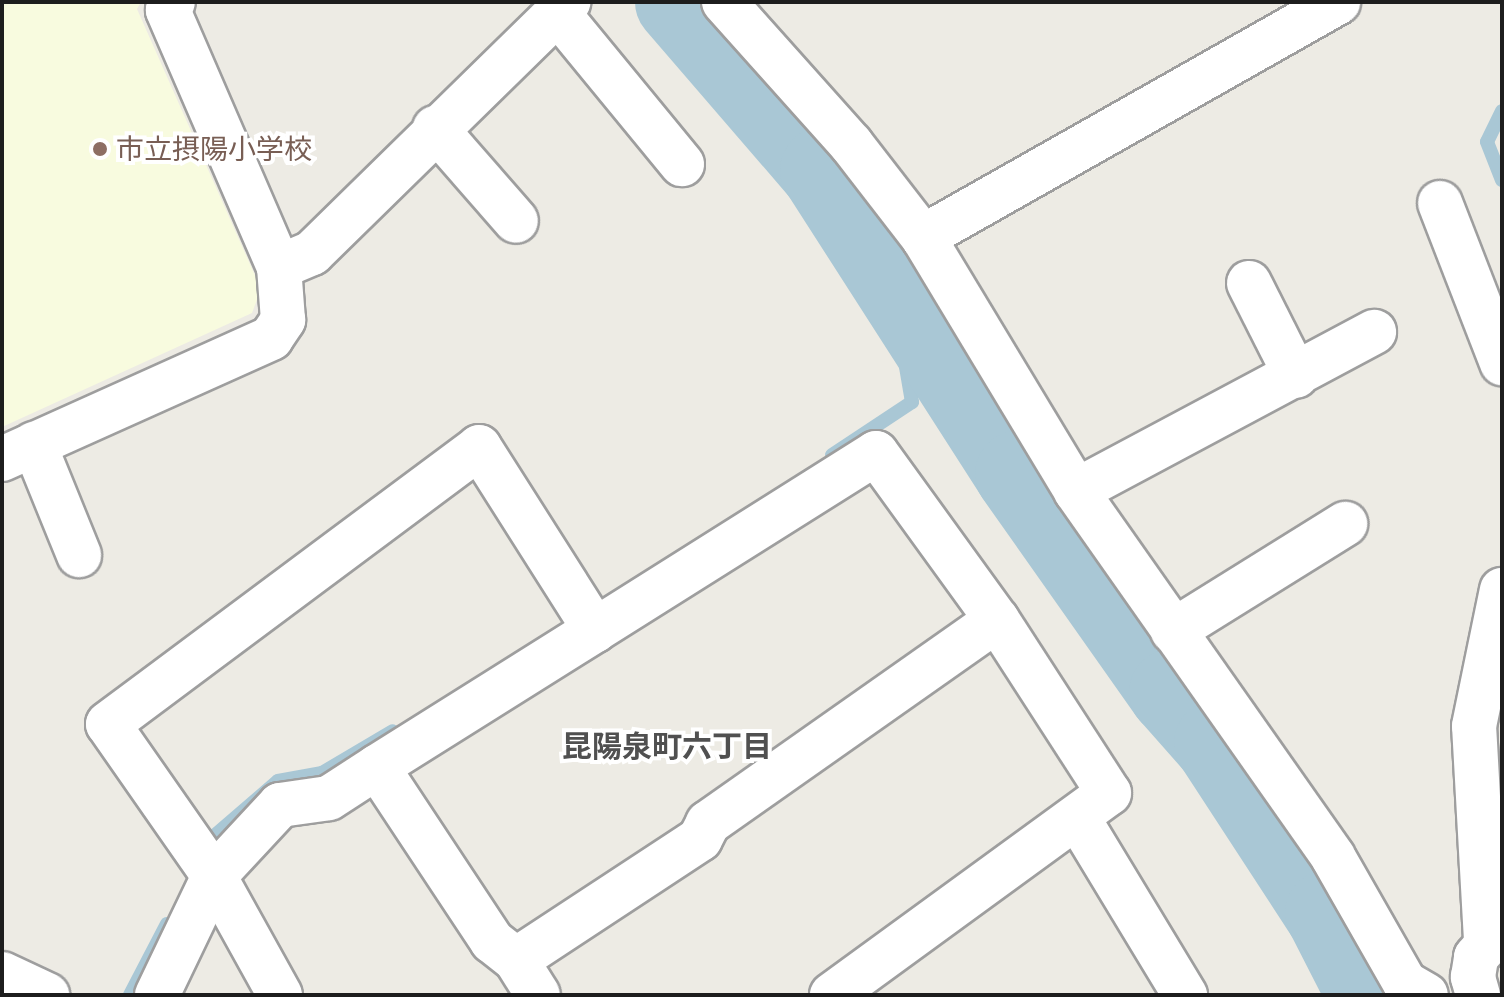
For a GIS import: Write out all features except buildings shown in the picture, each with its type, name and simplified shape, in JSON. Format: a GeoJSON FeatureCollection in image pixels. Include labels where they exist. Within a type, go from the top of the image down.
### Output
{"type":"FeatureCollection","features":[{"type":"Feature","properties":{"kind":"street"},"geometry":{"type":"LineString","coordinates":[[79,555],[18,452],[271,338],[283,320],[279,267],[168,10],[173,2]]}},
{"type":"Feature","properties":{"kind":"street"},"geometry":{"type":"LineString","coordinates":[[724,2],[851,144],[923,237],[1076,491],[1333,857],[1405,983],[1426,995]]}},
{"type":"Feature","properties":{"kind":"street"},"geometry":{"type":"LineString","coordinates":[[923,237],[1338,2]]}},
{"type":"Feature","properties":{"kind":"street"},"geometry":{"type":"LineString","coordinates":[[279,267],[312,253],[435,128],[563,7],[682,164]]}},
{"type":"Feature","properties":{"kind":"street"},"geometry":{"type":"LineString","coordinates":[[435,128],[516,221]]}},
{"type":"Feature","properties":{"kind":"street"},"geometry":{"type":"LineString","coordinates":[[1440,203],[1502,363]]}},
{"type":"Feature","properties":{"kind":"street"},"geometry":{"type":"LineString","coordinates":[[1249,283],[1296,376]]}},
{"type":"Feature","properties":{"kind":"street"},"geometry":{"type":"LineString","coordinates":[[1076,491],[1374,332]]}},
{"type":"Feature","properties":{"kind":"street"},"geometry":{"type":"LineString","coordinates":[[280,995],[214,876],[108,724],[479,447],[595,630]]}},
{"type":"Feature","properties":{"kind":"street"},"geometry":{"type":"LineString","coordinates":[[157,995],[214,876],[280,805],[329,798],[876,453],[997,620],[1109,793],[1079,820],[832,995]]}},
{"type":"Feature","properties":{"kind":"street"},"geometry":{"type":"LineString","coordinates":[[1173,631],[1345,524]]}},
{"type":"Feature","properties":{"kind":"street"},"geometry":{"type":"LineString","coordinates":[[1478,995],[1474,967],[1494,934],[1474,726],[1501,598]]}},
{"type":"Feature","properties":{"kind":"street"},"geometry":{"type":"LineString","coordinates":[[377,767],[492,941],[527,977],[700,839],[708,823],[997,620]]}},
{"type":"Feature","properties":{"kind":"street"},"geometry":{"type":"LineString","coordinates":[[1079,820],[1185,995]]}},
{"type":"Feature","properties":{"kind":"street"},"geometry":{"type":"LineString","coordinates":[[2,974],[47,995]]}},
{"type":"Feature","properties":{"kind":"shaded area","name":"市立摂陽小学校"},"geometry":{"type":"Polygon","coordinates":[[[2,2],[141,2],[137,9],[261,289],[252,313],[2,427],[2,2]]]}},
{"type":"Feature","properties":{"kind":"waterway"},"geometry":{"type":"LineString","coordinates":[[678,2],[823,170],[1018,474],[1172,692],[1217,743],[1328,913],[1370,995]]}},
{"type":"Feature","properties":{"kind":"waterway"},"geometry":{"type":"LineString","coordinates":[[1502,111],[1487,142],[1502,180]]}},
{"type":"Feature","properties":{"kind":"waterway"},"geometry":{"type":"LineString","coordinates":[[832,455],[912,402],[897,314],[900,287]]}},
{"type":"Feature","properties":{"kind":"waterway"},"geometry":{"type":"LineString","coordinates":[[213,837],[278,781],[322,773],[393,731]]}},
{"type":"Feature","properties":{"kind":"waterway"},"geometry":{"type":"LineString","coordinates":[[130,995],[167,924]]}},
{"type":"Feature","properties":{"kind":"place","name":"市立摂陽小学校"},"geometry":{"type":"Point","coordinates":[100,149]}},
{"type":"Feature","properties":{"kind":"district","name":"昆陽泉町六丁目"},"geometry":{"type":"Point","coordinates":[667,747]}}]}
